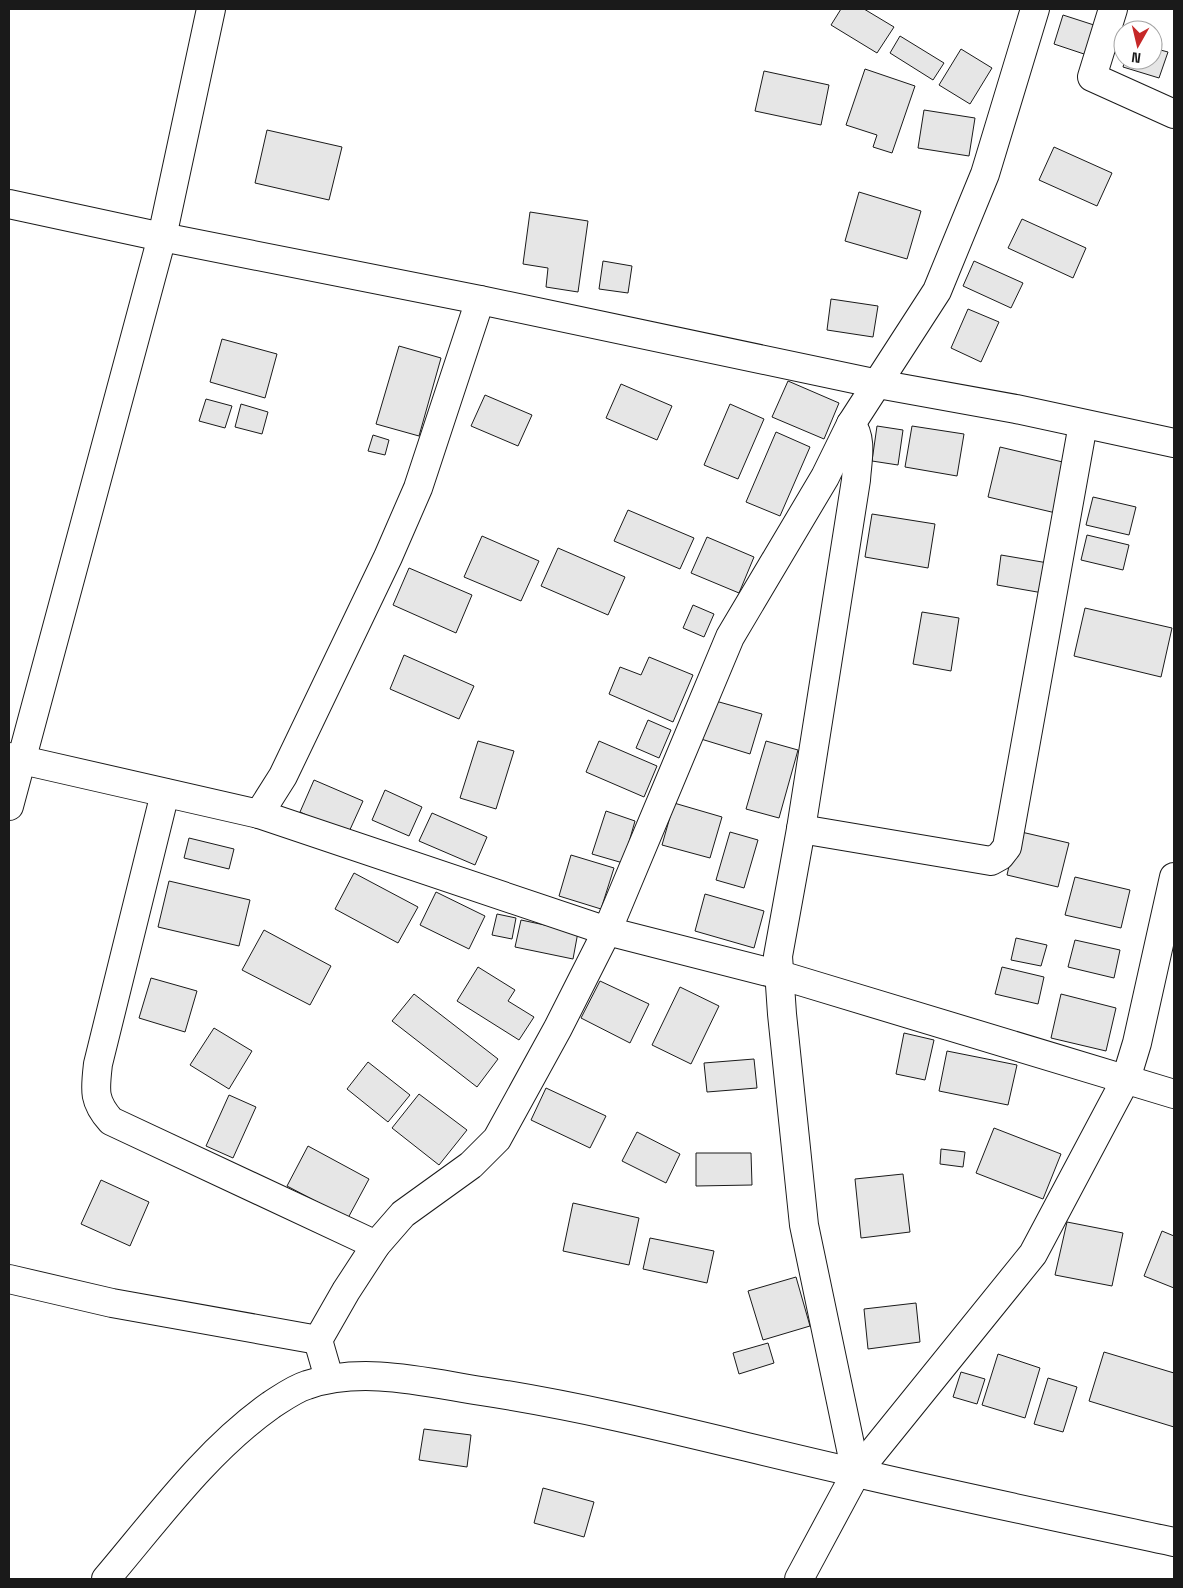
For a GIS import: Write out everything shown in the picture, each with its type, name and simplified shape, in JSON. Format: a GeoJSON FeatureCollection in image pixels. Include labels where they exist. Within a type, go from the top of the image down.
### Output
{"type":"FeatureCollection","features":[{"type":"Feature","properties":{"kind":"street"},"geometry":{"type":"LineString","coordinates":[[9,806],[15,758],[162,237],[211,9]]}},
{"type":"Feature","properties":{"kind":"street"},"geometry":{"type":"LineString","coordinates":[[329,1378],[318,1340],[346,1290],[376,1245],[402,1214],[471,1165],[497,1139],[558,1028],[608,931],[730,638],[825,477],[851,424],[941,282],[985,174],[1035,9]]}},
{"type":"Feature","properties":{"kind":"street"},"geometry":{"type":"LineString","coordinates":[[1113,9],[1092,77],[1174,114]]}},
{"type":"Feature","properties":{"kind":"street"},"geometry":{"type":"LineString","coordinates":[[9,204],[162,237],[480,300],[878,384],[1174,443]]}},
{"type":"Feature","properties":{"kind":"street"},"geometry":{"type":"LineString","coordinates":[[259,814],[287,767],[388,557],[414,497],[480,300]]}},
{"type":"Feature","properties":{"kind":"street"},"geometry":{"type":"LineString","coordinates":[[851,424],[856,430],[858,439],[856,480],[801,829],[778,956],[804,1225],[856,1473]]}},
{"type":"Feature","properties":{"kind":"street"},"geometry":{"type":"LineString","coordinates":[[801,829],[991,861],[1000,856],[1007,847],[1083,424]]}},
{"type":"Feature","properties":{"kind":"street"},"geometry":{"type":"LineString","coordinates":[[15,758],[259,814],[608,931],[780,975],[1174,1094]]}},
{"type":"Feature","properties":{"kind":"street"},"geometry":{"type":"LineString","coordinates":[[165,793],[98,1064],[95,1090],[99,1108],[111,1122],[376,1245]]}},
{"type":"Feature","properties":{"kind":"street"},"geometry":{"type":"LineString","coordinates":[[799,1579],[856,1473],[1033,1254],[1126,1079],[1137,1044],[1174,877]]}},
{"type":"Feature","properties":{"kind":"street"},"geometry":{"type":"LineString","coordinates":[[9,1279],[112,1303],[318,1340]]}},
{"type":"Feature","properties":{"kind":"street"},"geometry":{"type":"LineString","coordinates":[[106,1579],[186,1486],[252,1419],[303,1386],[329,1378],[389,1377],[533,1398],[595,1410],[856,1473],[1174,1542]]}},
{"type":"Feature","properties":{"kind":"building"},"geometry":{"type":"Polygon","coordinates":[[[841,9],[864,9],[894,27],[877,53],[831,25],[841,9]]]}},
{"type":"Feature","properties":{"kind":"building"},"geometry":{"type":"Polygon","coordinates":[[[1063,15],[1097,26],[1087,55],[1054,44],[1063,15]]]}},
{"type":"Feature","properties":{"kind":"building"},"geometry":{"type":"Polygon","coordinates":[[[900,36],[944,63],[933,80],[890,53],[900,36]]]}},
{"type":"Feature","properties":{"kind":"building"},"geometry":{"type":"Polygon","coordinates":[[[961,49],[992,68],[970,104],[939,85],[961,49]]]}},
{"type":"Feature","properties":{"kind":"building"},"geometry":{"type":"Polygon","coordinates":[[[1163,51],[1168,52],[1163,66],[1163,51]]]}},
{"type":"Feature","properties":{"kind":"building"},"geometry":{"type":"Polygon","coordinates":[[[865,69],[915,86],[892,153],[873,147],[877,135],[846,125],[865,69]]]}},
{"type":"Feature","properties":{"kind":"building"},"geometry":{"type":"Polygon","coordinates":[[[1133,70],[1162,70],[1159,78],[1133,70]]]}},
{"type":"Feature","properties":{"kind":"building"},"geometry":{"type":"Polygon","coordinates":[[[764,71],[829,85],[821,125],[755,111],[764,71]]]}},
{"type":"Feature","properties":{"kind":"building"},"geometry":{"type":"Polygon","coordinates":[[[924,110],[975,118],[969,156],[918,148],[924,110]]]}},
{"type":"Feature","properties":{"kind":"building"},"geometry":{"type":"Polygon","coordinates":[[[267,130],[342,147],[329,200],[255,183],[267,130]]]}},
{"type":"Feature","properties":{"kind":"building"},"geometry":{"type":"Polygon","coordinates":[[[1054,147],[1112,173],[1097,206],[1039,180],[1054,147]]]}},
{"type":"Feature","properties":{"kind":"building"},"geometry":{"type":"Polygon","coordinates":[[[859,192],[921,211],[907,259],[845,241],[859,192]]]}},
{"type":"Feature","properties":{"kind":"building"},"geometry":{"type":"Polygon","coordinates":[[[530,212],[588,221],[578,292],[546,287],[548,268],[523,264],[530,212]]]}},
{"type":"Feature","properties":{"kind":"building"},"geometry":{"type":"Polygon","coordinates":[[[1022,219],[1086,248],[1073,278],[1008,248],[1022,219]]]}},
{"type":"Feature","properties":{"kind":"building"},"geometry":{"type":"Polygon","coordinates":[[[603,261],[632,266],[628,293],[599,289],[603,261]]]}},
{"type":"Feature","properties":{"kind":"building"},"geometry":{"type":"Polygon","coordinates":[[[974,261],[1023,283],[1011,308],[963,286],[974,261]]]}},
{"type":"Feature","properties":{"kind":"building"},"geometry":{"type":"Polygon","coordinates":[[[831,299],[878,306],[873,337],[827,330],[831,299]]]}},
{"type":"Feature","properties":{"kind":"building"},"geometry":{"type":"Polygon","coordinates":[[[968,309],[999,322],[981,362],[951,348],[968,309]]]}},
{"type":"Feature","properties":{"kind":"building"},"geometry":{"type":"Polygon","coordinates":[[[222,339],[277,354],[265,398],[210,382],[222,339]]]}},
{"type":"Feature","properties":{"kind":"building"},"geometry":{"type":"Polygon","coordinates":[[[399,346],[441,358],[419,436],[376,424],[399,346]]]}},
{"type":"Feature","properties":{"kind":"building"},"geometry":{"type":"Polygon","coordinates":[[[788,381],[839,403],[824,439],[772,417],[788,381]]]}},
{"type":"Feature","properties":{"kind":"building"},"geometry":{"type":"Polygon","coordinates":[[[621,384],[672,406],[657,440],[606,418],[621,384]]]}},
{"type":"Feature","properties":{"kind":"building"},"geometry":{"type":"Polygon","coordinates":[[[485,395],[532,415],[518,446],[471,426],[485,395]]]}},
{"type":"Feature","properties":{"kind":"building"},"geometry":{"type":"Polygon","coordinates":[[[206,399],[232,406],[225,428],[199,421],[206,399]]]}},
{"type":"Feature","properties":{"kind":"building"},"geometry":{"type":"Polygon","coordinates":[[[241,404],[268,412],[262,434],[235,427],[241,404]]]}},
{"type":"Feature","properties":{"kind":"building"},"geometry":{"type":"Polygon","coordinates":[[[730,404],[764,419],[738,479],[704,465],[730,404]]]}},
{"type":"Feature","properties":{"kind":"building"},"geometry":{"type":"Polygon","coordinates":[[[877,426],[903,430],[898,465],[872,461],[877,426]]]}},
{"type":"Feature","properties":{"kind":"building"},"geometry":{"type":"Polygon","coordinates":[[[912,426],[964,434],[957,476],[905,467],[912,426]]]}},
{"type":"Feature","properties":{"kind":"building"},"geometry":{"type":"Polygon","coordinates":[[[776,432],[810,447],[780,516],[746,502],[776,432]]]}},
{"type":"Feature","properties":{"kind":"building"},"geometry":{"type":"Polygon","coordinates":[[[373,435],[389,440],[385,455],[368,451],[373,435]]]}},
{"type":"Feature","properties":{"kind":"building"},"geometry":{"type":"Polygon","coordinates":[[[1000,447],[1071,464],[1060,514],[988,497],[1000,447]]]}},
{"type":"Feature","properties":{"kind":"building"},"geometry":{"type":"Polygon","coordinates":[[[1093,497],[1136,507],[1129,535],[1086,525],[1093,497]]]}},
{"type":"Feature","properties":{"kind":"building"},"geometry":{"type":"Polygon","coordinates":[[[628,510],[694,538],[680,569],[614,541],[628,510]]]}},
{"type":"Feature","properties":{"kind":"building"},"geometry":{"type":"Polygon","coordinates":[[[872,514],[935,524],[928,568],[865,557],[872,514]]]}},
{"type":"Feature","properties":{"kind":"building"},"geometry":{"type":"Polygon","coordinates":[[[1087,535],[1129,545],[1123,570],[1081,560],[1087,535]]]}},
{"type":"Feature","properties":{"kind":"building"},"geometry":{"type":"Polygon","coordinates":[[[482,536],[539,561],[521,601],[464,577],[482,536]]]}},
{"type":"Feature","properties":{"kind":"building"},"geometry":{"type":"Polygon","coordinates":[[[707,537],[754,557],[739,593],[691,573],[707,537]]]}},
{"type":"Feature","properties":{"kind":"building"},"geometry":{"type":"Polygon","coordinates":[[[558,548],[625,577],[608,615],[541,586],[558,548]]]}},
{"type":"Feature","properties":{"kind":"building"},"geometry":{"type":"Polygon","coordinates":[[[1001,555],[1048,563],[1043,593],[997,585],[1001,555]]]}},
{"type":"Feature","properties":{"kind":"building"},"geometry":{"type":"Polygon","coordinates":[[[409,568],[472,595],[456,633],[393,605],[409,568]]]}},
{"type":"Feature","properties":{"kind":"building"},"geometry":{"type":"Polygon","coordinates":[[[693,605],[714,614],[704,637],[683,628],[693,605]]]}},
{"type":"Feature","properties":{"kind":"building"},"geometry":{"type":"Polygon","coordinates":[[[1085,608],[1172,628],[1161,677],[1074,656],[1085,608]]]}},
{"type":"Feature","properties":{"kind":"building"},"geometry":{"type":"Polygon","coordinates":[[[922,612],[959,618],[951,671],[913,664],[922,612]]]}},
{"type":"Feature","properties":{"kind":"building"},"geometry":{"type":"Polygon","coordinates":[[[404,655],[474,686],[459,719],[390,689],[404,655]]]}},
{"type":"Feature","properties":{"kind":"building"},"geometry":{"type":"Polygon","coordinates":[[[649,657],[693,675],[673,722],[609,694],[620,667],[641,675],[649,657]]]}},
{"type":"Feature","properties":{"kind":"building"},"geometry":{"type":"Polygon","coordinates":[[[712,700],[762,714],[750,754],[701,739],[712,700]]]}},
{"type":"Feature","properties":{"kind":"building"},"geometry":{"type":"Polygon","coordinates":[[[648,720],[671,730],[659,758],[636,748],[648,720]]]}},
{"type":"Feature","properties":{"kind":"building"},"geometry":{"type":"Polygon","coordinates":[[[478,741],[514,751],[496,809],[460,798],[478,741]]]}},
{"type":"Feature","properties":{"kind":"building"},"geometry":{"type":"Polygon","coordinates":[[[599,741],[657,766],[644,797],[586,772],[599,741]]]}},
{"type":"Feature","properties":{"kind":"building"},"geometry":{"type":"Polygon","coordinates":[[[766,741],[798,750],[779,818],[746,809],[766,741]]]}},
{"type":"Feature","properties":{"kind":"building"},"geometry":{"type":"Polygon","coordinates":[[[314,780],[363,801],[348,834],[300,812],[314,780]]]}},
{"type":"Feature","properties":{"kind":"building"},"geometry":{"type":"Polygon","coordinates":[[[385,790],[422,807],[409,836],[372,820],[385,790]]]}},
{"type":"Feature","properties":{"kind":"building"},"geometry":{"type":"Polygon","coordinates":[[[674,803],[722,817],[710,858],[662,845],[674,803]]]}},
{"type":"Feature","properties":{"kind":"building"},"geometry":{"type":"Polygon","coordinates":[[[606,811],[635,821],[623,863],[592,854],[606,811]]]}},
{"type":"Feature","properties":{"kind":"building"},"geometry":{"type":"Polygon","coordinates":[[[432,813],[487,837],[475,865],[419,841],[432,813]]]}},
{"type":"Feature","properties":{"kind":"building"},"geometry":{"type":"Polygon","coordinates":[[[1017,831],[1069,843],[1058,887],[1007,875],[1017,831]]]}},
{"type":"Feature","properties":{"kind":"building"},"geometry":{"type":"Polygon","coordinates":[[[730,832],[758,840],[744,888],[716,880],[730,832]]]}},
{"type":"Feature","properties":{"kind":"building"},"geometry":{"type":"Polygon","coordinates":[[[189,838],[234,849],[229,869],[184,858],[189,838]]]}},
{"type":"Feature","properties":{"kind":"building"},"geometry":{"type":"Polygon","coordinates":[[[571,855],[614,868],[601,909],[559,896],[571,855]]]}},
{"type":"Feature","properties":{"kind":"building"},"geometry":{"type":"Polygon","coordinates":[[[354,873],[418,907],[398,943],[335,909],[354,873]]]}},
{"type":"Feature","properties":{"kind":"building"},"geometry":{"type":"Polygon","coordinates":[[[1075,877],[1130,890],[1121,928],[1065,915],[1075,877]]]}},
{"type":"Feature","properties":{"kind":"building"},"geometry":{"type":"Polygon","coordinates":[[[169,881],[250,900],[239,946],[158,927],[169,881]]]}},
{"type":"Feature","properties":{"kind":"building"},"geometry":{"type":"Polygon","coordinates":[[[436,892],[485,916],[469,949],[420,925],[436,892]]]}},
{"type":"Feature","properties":{"kind":"building"},"geometry":{"type":"Polygon","coordinates":[[[705,894],[764,911],[754,948],[695,931],[705,894]]]}},
{"type":"Feature","properties":{"kind":"building"},"geometry":{"type":"Polygon","coordinates":[[[497,914],[516,918],[512,939],[492,935],[497,914]]]}},
{"type":"Feature","properties":{"kind":"building"},"geometry":{"type":"Polygon","coordinates":[[[521,920],[578,932],[573,959],[515,947],[521,920]]]}},
{"type":"Feature","properties":{"kind":"building"},"geometry":{"type":"Polygon","coordinates":[[[264,930],[331,966],[310,1005],[242,970],[264,930]]]}},
{"type":"Feature","properties":{"kind":"building"},"geometry":{"type":"Polygon","coordinates":[[[1016,938],[1047,945],[1041,966],[1011,960],[1016,938]]]}},
{"type":"Feature","properties":{"kind":"building"},"geometry":{"type":"Polygon","coordinates":[[[1075,940],[1120,950],[1114,978],[1068,967],[1075,940]]]}},
{"type":"Feature","properties":{"kind":"building"},"geometry":{"type":"Polygon","coordinates":[[[478,967],[515,990],[508,1001],[534,1017],[519,1040],[457,1001],[478,967]]]}},
{"type":"Feature","properties":{"kind":"building"},"geometry":{"type":"Polygon","coordinates":[[[1002,967],[1044,977],[1038,1004],[995,994],[1002,967]]]}},
{"type":"Feature","properties":{"kind":"building"},"geometry":{"type":"Polygon","coordinates":[[[151,978],[197,991],[185,1032],[139,1018],[151,978]]]}},
{"type":"Feature","properties":{"kind":"building"},"geometry":{"type":"Polygon","coordinates":[[[600,981],[649,1004],[630,1043],[581,1018],[600,981]]]}},
{"type":"Feature","properties":{"kind":"building"},"geometry":{"type":"Polygon","coordinates":[[[680,987],[719,1006],[691,1064],[652,1045],[680,987]]]}},
{"type":"Feature","properties":{"kind":"building"},"geometry":{"type":"Polygon","coordinates":[[[414,994],[498,1059],[477,1087],[392,1021],[414,994]]]}},
{"type":"Feature","properties":{"kind":"building"},"geometry":{"type":"Polygon","coordinates":[[[1061,994],[1116,1008],[1106,1051],[1051,1038],[1061,994]]]}},
{"type":"Feature","properties":{"kind":"building"},"geometry":{"type":"Polygon","coordinates":[[[214,1028],[252,1051],[229,1089],[190,1065],[214,1028]]]}},
{"type":"Feature","properties":{"kind":"building"},"geometry":{"type":"Polygon","coordinates":[[[904,1033],[934,1040],[925,1080],[896,1074],[904,1033]]]}},
{"type":"Feature","properties":{"kind":"building"},"geometry":{"type":"Polygon","coordinates":[[[947,1051],[1017,1065],[1008,1105],[939,1091],[947,1051]]]}},
{"type":"Feature","properties":{"kind":"building"},"geometry":{"type":"Polygon","coordinates":[[[754,1059],[757,1088],[707,1092],[704,1063],[754,1059]]]}},
{"type":"Feature","properties":{"kind":"building"},"geometry":{"type":"Polygon","coordinates":[[[368,1062],[410,1095],[388,1122],[347,1089],[368,1062]]]}},
{"type":"Feature","properties":{"kind":"building"},"geometry":{"type":"Polygon","coordinates":[[[546,1088],[606,1116],[590,1148],[531,1120],[546,1088]]]}},
{"type":"Feature","properties":{"kind":"building"},"geometry":{"type":"Polygon","coordinates":[[[419,1094],[467,1130],[439,1165],[392,1128],[419,1094]]]}},
{"type":"Feature","properties":{"kind":"building"},"geometry":{"type":"Polygon","coordinates":[[[229,1095],[256,1107],[233,1158],[206,1146],[229,1095]]]}},
{"type":"Feature","properties":{"kind":"building"},"geometry":{"type":"Polygon","coordinates":[[[994,1128],[1061,1154],[1043,1199],[976,1173],[994,1128]]]}},
{"type":"Feature","properties":{"kind":"building"},"geometry":{"type":"Polygon","coordinates":[[[637,1132],[680,1154],[666,1183],[622,1161],[637,1132]]]}},
{"type":"Feature","properties":{"kind":"building"},"geometry":{"type":"Polygon","coordinates":[[[308,1146],[369,1179],[348,1218],[287,1186],[308,1146]]]}},
{"type":"Feature","properties":{"kind":"building"},"geometry":{"type":"Polygon","coordinates":[[[941,1149],[965,1152],[963,1167],[940,1164],[941,1149]]]}},
{"type":"Feature","properties":{"kind":"building"},"geometry":{"type":"Polygon","coordinates":[[[696,1153],[751,1153],[752,1185],[696,1186],[696,1153]]]}},
{"type":"Feature","properties":{"kind":"building"},"geometry":{"type":"Polygon","coordinates":[[[903,1174],[910,1232],[861,1238],[855,1179],[903,1174]]]}},
{"type":"Feature","properties":{"kind":"building"},"geometry":{"type":"Polygon","coordinates":[[[101,1180],[149,1202],[130,1246],[81,1224],[101,1180]]]}},
{"type":"Feature","properties":{"kind":"building"},"geometry":{"type":"Polygon","coordinates":[[[573,1203],[639,1218],[629,1265],[563,1251],[573,1203]]]}},
{"type":"Feature","properties":{"kind":"building"},"geometry":{"type":"Polygon","coordinates":[[[1067,1222],[1123,1233],[1112,1286],[1055,1275],[1067,1222]]]}},
{"type":"Feature","properties":{"kind":"building"},"geometry":{"type":"Polygon","coordinates":[[[1162,1231],[1174,1236],[1174,1288],[1144,1276],[1162,1231]]]}},
{"type":"Feature","properties":{"kind":"building"},"geometry":{"type":"Polygon","coordinates":[[[650,1238],[714,1251],[707,1283],[643,1269],[650,1238]]]}},
{"type":"Feature","properties":{"kind":"building"},"geometry":{"type":"Polygon","coordinates":[[[796,1277],[810,1326],[763,1340],[748,1291],[796,1277]]]}},
{"type":"Feature","properties":{"kind":"building"},"geometry":{"type":"Polygon","coordinates":[[[916,1303],[920,1342],[868,1349],[864,1309],[916,1303]]]}},
{"type":"Feature","properties":{"kind":"building"},"geometry":{"type":"Polygon","coordinates":[[[768,1343],[774,1363],[739,1374],[733,1353],[768,1343]]]}},
{"type":"Feature","properties":{"kind":"building"},"geometry":{"type":"Polygon","coordinates":[[[1104,1352],[1174,1373],[1174,1427],[1089,1401],[1104,1352]]]}},
{"type":"Feature","properties":{"kind":"building"},"geometry":{"type":"Polygon","coordinates":[[[998,1354],[1040,1368],[1025,1418],[982,1405],[998,1354]]]}},
{"type":"Feature","properties":{"kind":"building"},"geometry":{"type":"Polygon","coordinates":[[[961,1372],[985,1379],[977,1404],[953,1397],[961,1372]]]}},
{"type":"Feature","properties":{"kind":"building"},"geometry":{"type":"Polygon","coordinates":[[[1048,1378],[1077,1387],[1063,1432],[1034,1424],[1048,1378]]]}},
{"type":"Feature","properties":{"kind":"building"},"geometry":{"type":"Polygon","coordinates":[[[424,1429],[471,1435],[467,1467],[419,1460],[424,1429]]]}},
{"type":"Feature","properties":{"kind":"building"},"geometry":{"type":"Polygon","coordinates":[[[543,1488],[594,1502],[584,1537],[534,1523],[543,1488]]]}}]}
